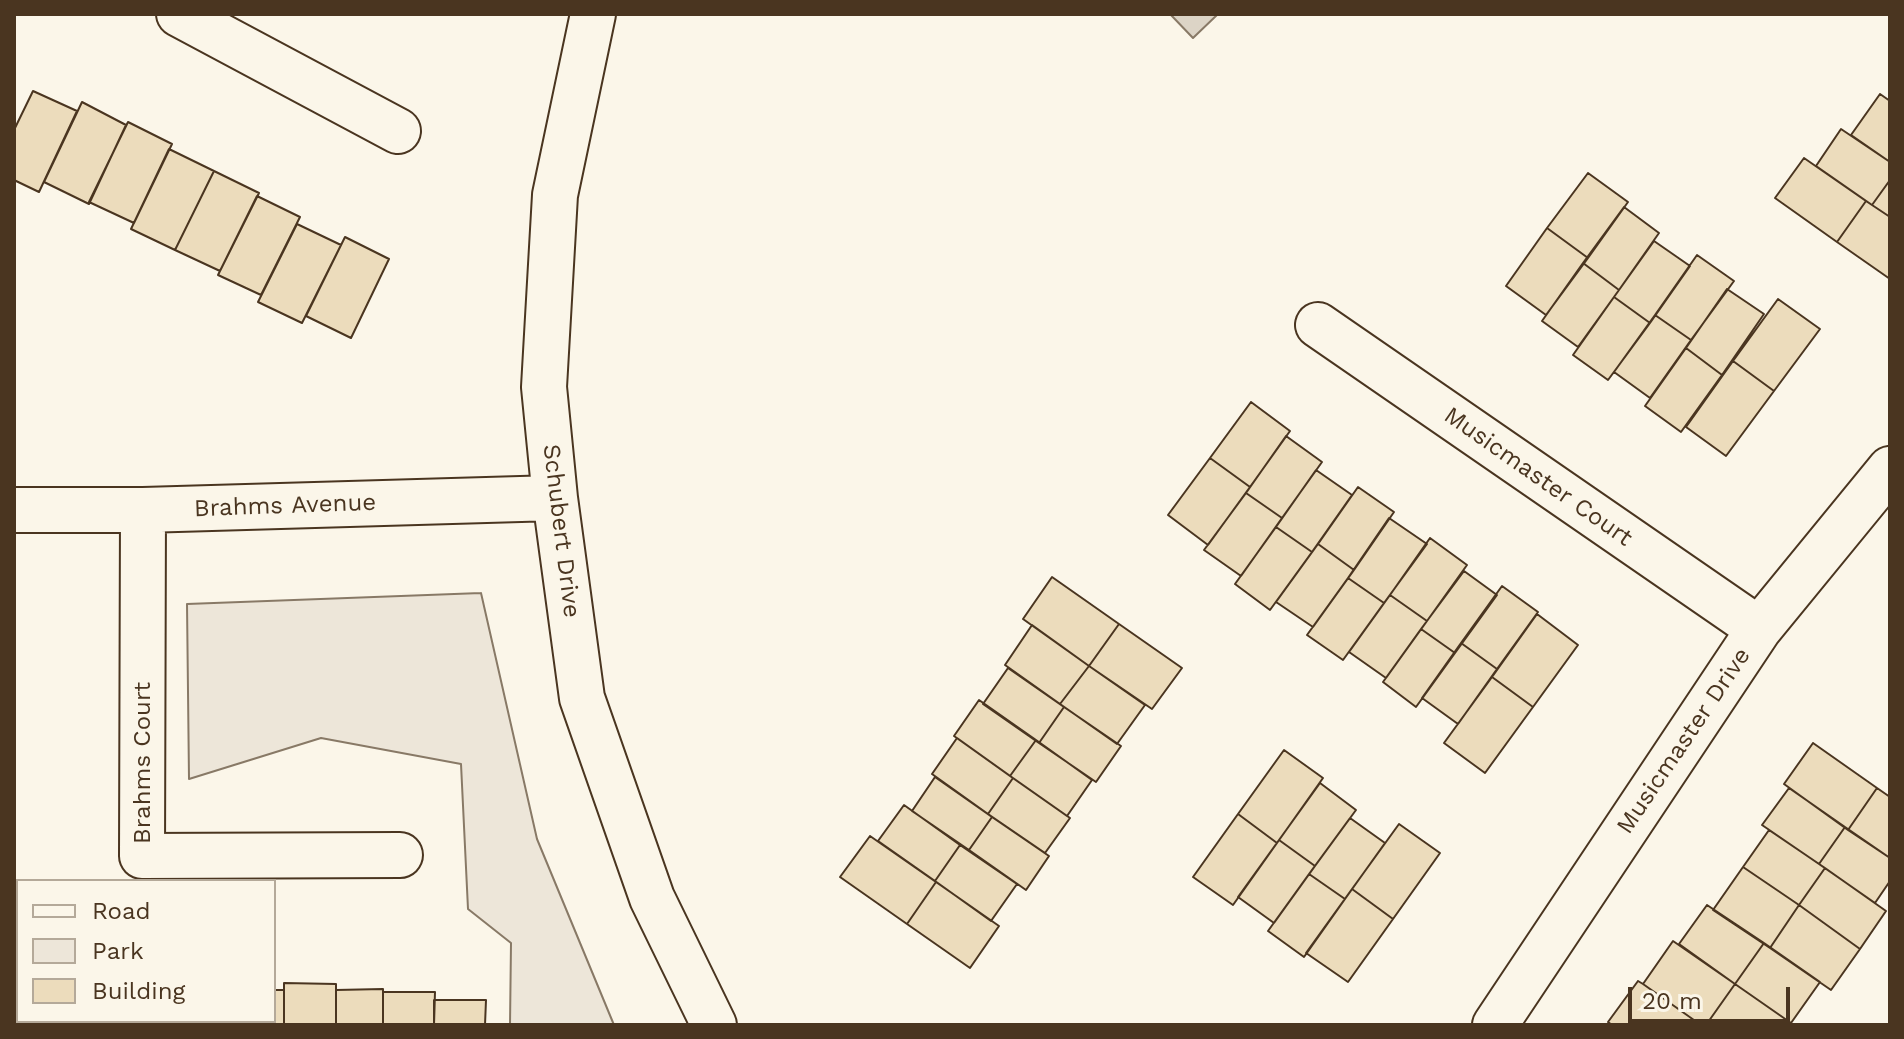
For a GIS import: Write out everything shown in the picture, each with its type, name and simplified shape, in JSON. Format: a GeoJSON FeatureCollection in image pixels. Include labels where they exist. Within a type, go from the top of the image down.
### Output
{"type":"FeatureCollection","features":[{"type":"Feature","properties":{"kind":"street"},"geometry":{"type":"LineString","coordinates":[[179,14],[398,131]]}},
{"type":"Feature","properties":{"kind":"street","name":"Schubert Drive"},"geometry":{"type":"LineString","coordinates":[[593,14],[555,195],[544,387],[555,498],[582,698],[652,898],[714,1025]]}},
{"type":"Feature","properties":{"kind":"street","name":"Musicmaster Court"},"geometry":{"type":"LineString","coordinates":[[1318,325],[1759,629]]}},
{"type":"Feature","properties":{"kind":"street","name":"Musicmaster Drive"},"geometry":{"type":"LineString","coordinates":[[1495,1025],[1759,629],[1890,469]]}},
{"type":"Feature","properties":{"kind":"street","name":"Brahms Avenue"},"geometry":{"type":"LineString","coordinates":[[14,510],[143,510],[555,498]]}},
{"type":"Feature","properties":{"kind":"street","name":"Brahms Court"},"geometry":{"type":"LineString","coordinates":[[143,510],[142,856],[400,855]]}},
{"type":"Feature","properties":{"kind":"green space"},"geometry":{"type":"Polygon","coordinates":[[[481,593],[537,839],[614,1025],[510,1025],[511,943],[468,909],[461,764],[321,738],[189,779],[187,604],[481,593]]]}},
{"type":"Feature","properties":{"kind":"shaded area"},"geometry":{"type":"Polygon","coordinates":[[[1170,14],[1218,14],[1193,38],[1170,14]]]}},
{"type":"Feature","properties":{"kind":"building"},"geometry":{"type":"Polygon","coordinates":[[[33,91],[77,111],[39,192],[14,180],[14,130],[33,91]]]}},
{"type":"Feature","properties":{"kind":"building"},"geometry":{"type":"Polygon","coordinates":[[[1880,94],[1890,101],[1890,162],[1851,135],[1880,94]]]}},
{"type":"Feature","properties":{"kind":"building"},"geometry":{"type":"Polygon","coordinates":[[[82,102],[126,125],[89,204],[44,182],[82,102]]]}},
{"type":"Feature","properties":{"kind":"building"},"geometry":{"type":"Polygon","coordinates":[[[128,122],[172,144],[134,223],[89,202],[128,122]]]}},
{"type":"Feature","properties":{"kind":"building"},"geometry":{"type":"Polygon","coordinates":[[[1841,129],[1890,162],[1890,180],[1872,205],[1816,166],[1841,129]]]}},
{"type":"Feature","properties":{"kind":"building"},"geometry":{"type":"Polygon","coordinates":[[[169,149],[214,171],[175,250],[131,229],[169,149]]]}},
{"type":"Feature","properties":{"kind":"building"},"geometry":{"type":"Polygon","coordinates":[[[1804,158],[1866,201],[1837,242],[1775,198],[1804,158]]]}},
{"type":"Feature","properties":{"kind":"building"},"geometry":{"type":"Polygon","coordinates":[[[214,171],[259,193],[220,271],[175,250],[214,171]]]}},
{"type":"Feature","properties":{"kind":"building"},"geometry":{"type":"Polygon","coordinates":[[[1588,173],[1628,202],[1588,258],[1547,228],[1588,173]]]}},
{"type":"Feature","properties":{"kind":"building"},"geometry":{"type":"Polygon","coordinates":[[[1890,180],[1890,217],[1872,205],[1890,180]]]}},
{"type":"Feature","properties":{"kind":"building"},"geometry":{"type":"Polygon","coordinates":[[[257,196],[300,217],[261,295],[218,275],[257,196]]]}},
{"type":"Feature","properties":{"kind":"building"},"geometry":{"type":"Polygon","coordinates":[[[1866,201],[1890,217],[1890,279],[1837,242],[1866,201]]]}},
{"type":"Feature","properties":{"kind":"building"},"geometry":{"type":"Polygon","coordinates":[[[1624,207],[1659,233],[1619,290],[1583,263],[1624,207]]]}},
{"type":"Feature","properties":{"kind":"building"},"geometry":{"type":"Polygon","coordinates":[[[297,224],[341,245],[302,323],[258,302],[297,224]]]}},
{"type":"Feature","properties":{"kind":"building"},"geometry":{"type":"Polygon","coordinates":[[[1547,228],[1588,258],[1546,315],[1506,286],[1547,228]]]}},
{"type":"Feature","properties":{"kind":"building"},"geometry":{"type":"Polygon","coordinates":[[[345,237],[389,259],[351,338],[306,316],[345,237]]]}},
{"type":"Feature","properties":{"kind":"building"},"geometry":{"type":"Polygon","coordinates":[[[1654,241],[1690,266],[1650,323],[1614,297],[1654,241]]]}},
{"type":"Feature","properties":{"kind":"building"},"geometry":{"type":"Polygon","coordinates":[[[1697,255],[1734,281],[1691,340],[1655,315],[1697,255]]]}},
{"type":"Feature","properties":{"kind":"building"},"geometry":{"type":"Polygon","coordinates":[[[1583,263],[1619,290],[1578,347],[1542,321],[1583,263]]]}},
{"type":"Feature","properties":{"kind":"building"},"geometry":{"type":"Polygon","coordinates":[[[1727,289],[1764,314],[1722,375],[1686,348],[1727,289]]]}},
{"type":"Feature","properties":{"kind":"building"},"geometry":{"type":"Polygon","coordinates":[[[1614,297],[1650,323],[1608,380],[1573,355],[1614,297]]]}},
{"type":"Feature","properties":{"kind":"building"},"geometry":{"type":"Polygon","coordinates":[[[1778,299],[1820,329],[1774,391],[1733,361],[1778,299]]]}},
{"type":"Feature","properties":{"kind":"building"},"geometry":{"type":"Polygon","coordinates":[[[1655,315],[1691,340],[1650,398],[1614,372],[1655,315]]]}},
{"type":"Feature","properties":{"kind":"building"},"geometry":{"type":"Polygon","coordinates":[[[1686,348],[1722,375],[1681,432],[1645,406],[1686,348]]]}},
{"type":"Feature","properties":{"kind":"building"},"geometry":{"type":"Polygon","coordinates":[[[1733,361],[1774,391],[1726,456],[1686,427],[1733,361]]]}},
{"type":"Feature","properties":{"kind":"building"},"geometry":{"type":"Polygon","coordinates":[[[1251,402],[1290,431],[1250,487],[1210,458],[1251,402]]]}},
{"type":"Feature","properties":{"kind":"building"},"geometry":{"type":"Polygon","coordinates":[[[1286,436],[1322,462],[1282,518],[1246,493],[1286,436]]]}},
{"type":"Feature","properties":{"kind":"building"},"geometry":{"type":"Polygon","coordinates":[[[1210,458],[1250,487],[1208,545],[1168,515],[1210,458]]]}},
{"type":"Feature","properties":{"kind":"building"},"geometry":{"type":"Polygon","coordinates":[[[1316,470],[1352,495],[1312,552],[1276,527],[1316,470]]]}},
{"type":"Feature","properties":{"kind":"building"},"geometry":{"type":"Polygon","coordinates":[[[1358,487],[1394,512],[1354,570],[1318,544],[1358,487]]]}},
{"type":"Feature","properties":{"kind":"building"},"geometry":{"type":"Polygon","coordinates":[[[1246,493],[1282,518],[1241,576],[1204,550],[1246,493]]]}},
{"type":"Feature","properties":{"kind":"building"},"geometry":{"type":"Polygon","coordinates":[[[1389,518],[1427,544],[1384,603],[1348,578],[1389,518]]]}},
{"type":"Feature","properties":{"kind":"building"},"geometry":{"type":"Polygon","coordinates":[[[1276,527],[1312,552],[1270,610],[1235,584],[1276,527]]]}},
{"type":"Feature","properties":{"kind":"building"},"geometry":{"type":"Polygon","coordinates":[[[1430,538],[1467,565],[1427,621],[1390,595],[1430,538]]]}},
{"type":"Feature","properties":{"kind":"building"},"geometry":{"type":"Polygon","coordinates":[[[1318,544],[1354,570],[1313,627],[1276,602],[1318,544]]]}},
{"type":"Feature","properties":{"kind":"building"},"geometry":{"type":"Polygon","coordinates":[[[1464,571],[1497,595],[1455,653],[1421,629],[1464,571]]]}},
{"type":"Feature","properties":{"kind":"building"},"geometry":{"type":"Polygon","coordinates":[[[1052,577],[1119,624],[1089,666],[1023,619],[1052,577]]]}},
{"type":"Feature","properties":{"kind":"building"},"geometry":{"type":"Polygon","coordinates":[[[1348,578],[1384,603],[1343,660],[1307,635],[1348,578]]]}},
{"type":"Feature","properties":{"kind":"building"},"geometry":{"type":"Polygon","coordinates":[[[1502,586],[1538,612],[1497,669],[1461,643],[1502,586]]]}},
{"type":"Feature","properties":{"kind":"building"},"geometry":{"type":"Polygon","coordinates":[[[1390,595],[1427,621],[1386,678],[1349,652],[1390,595]]]}},
{"type":"Feature","properties":{"kind":"building"},"geometry":{"type":"Polygon","coordinates":[[[1537,614],[1578,645],[1533,707],[1492,677],[1537,614]]]}},
{"type":"Feature","properties":{"kind":"building"},"geometry":{"type":"Polygon","coordinates":[[[1119,624],[1182,668],[1152,709],[1089,666],[1119,624]]]}},
{"type":"Feature","properties":{"kind":"building"},"geometry":{"type":"Polygon","coordinates":[[[1032,625],[1089,666],[1060,704],[1005,665],[1032,625]]]}},
{"type":"Feature","properties":{"kind":"building"},"geometry":{"type":"Polygon","coordinates":[[[1421,629],[1455,653],[1416,707],[1383,682],[1421,629]]]}},
{"type":"Feature","properties":{"kind":"building"},"geometry":{"type":"Polygon","coordinates":[[[1461,643],[1497,669],[1458,724],[1422,698],[1461,643]]]}},
{"type":"Feature","properties":{"kind":"building"},"geometry":{"type":"Polygon","coordinates":[[[1089,666],[1145,705],[1117,744],[1060,704],[1089,666]]]}},
{"type":"Feature","properties":{"kind":"building"},"geometry":{"type":"Polygon","coordinates":[[[1008,668],[1064,707],[1039,743],[983,704],[1008,668]]]}},
{"type":"Feature","properties":{"kind":"building"},"geometry":{"type":"Polygon","coordinates":[[[1492,677],[1533,707],[1485,773],[1444,743],[1492,677]]]}},
{"type":"Feature","properties":{"kind":"building"},"geometry":{"type":"Polygon","coordinates":[[[979,700],[1036,740],[1010,776],[954,736],[979,700]]]}},
{"type":"Feature","properties":{"kind":"building"},"geometry":{"type":"Polygon","coordinates":[[[1064,707],[1121,746],[1096,782],[1039,743],[1064,707]]]}},
{"type":"Feature","properties":{"kind":"building"},"geometry":{"type":"Polygon","coordinates":[[[957,738],[1013,778],[988,814],[932,774],[957,738]]]}},
{"type":"Feature","properties":{"kind":"building"},"geometry":{"type":"Polygon","coordinates":[[[1036,740],[1092,780],[1067,816],[1010,776],[1036,740]]]}},
{"type":"Feature","properties":{"kind":"building"},"geometry":{"type":"Polygon","coordinates":[[[1813,743],[1877,788],[1848,830],[1784,784],[1813,743]]]}},
{"type":"Feature","properties":{"kind":"building"},"geometry":{"type":"Polygon","coordinates":[[[1284,750],[1323,778],[1277,843],[1238,814],[1284,750]]]}},
{"type":"Feature","properties":{"kind":"building"},"geometry":{"type":"Polygon","coordinates":[[[935,777],[992,817],[969,850],[912,811],[935,777]]]}},
{"type":"Feature","properties":{"kind":"building"},"geometry":{"type":"Polygon","coordinates":[[[1013,778],[1070,818],[1045,853],[988,814],[1013,778]]]}},
{"type":"Feature","properties":{"kind":"building"},"geometry":{"type":"Polygon","coordinates":[[[1320,783],[1356,810],[1315,866],[1279,840],[1320,783]]]}},
{"type":"Feature","properties":{"kind":"building"},"geometry":{"type":"Polygon","coordinates":[[[1789,788],[1845,827],[1819,864],[1762,825],[1789,788]]]}},
{"type":"Feature","properties":{"kind":"building"},"geometry":{"type":"Polygon","coordinates":[[[1877,788],[1890,797],[1890,858],[1848,830],[1877,788]]]}},
{"type":"Feature","properties":{"kind":"building"},"geometry":{"type":"Polygon","coordinates":[[[904,805],[960,845],[935,881],[878,841],[904,805]]]}},
{"type":"Feature","properties":{"kind":"building"},"geometry":{"type":"Polygon","coordinates":[[[1238,814],[1277,843],[1233,905],[1193,877],[1238,814]]]}},
{"type":"Feature","properties":{"kind":"building"},"geometry":{"type":"Polygon","coordinates":[[[992,817],[1049,856],[1026,890],[969,850],[992,817]]]}},
{"type":"Feature","properties":{"kind":"building"},"geometry":{"type":"Polygon","coordinates":[[[1350,818],[1385,843],[1345,899],[1309,874],[1350,818]]]}},
{"type":"Feature","properties":{"kind":"building"},"geometry":{"type":"Polygon","coordinates":[[[1399,824],[1440,853],[1393,919],[1352,889],[1399,824]]]}},
{"type":"Feature","properties":{"kind":"building"},"geometry":{"type":"Polygon","coordinates":[[[1845,827],[1890,858],[1890,881],[1875,903],[1819,864],[1845,827]]]}},
{"type":"Feature","properties":{"kind":"building"},"geometry":{"type":"Polygon","coordinates":[[[1769,830],[1825,868],[1799,905],[1743,867],[1769,830]]]}},
{"type":"Feature","properties":{"kind":"building"},"geometry":{"type":"Polygon","coordinates":[[[870,836],[936,882],[907,924],[840,877],[870,836]]]}},
{"type":"Feature","properties":{"kind":"building"},"geometry":{"type":"Polygon","coordinates":[[[1279,840],[1315,866],[1274,923],[1238,897],[1279,840]]]}},
{"type":"Feature","properties":{"kind":"building"},"geometry":{"type":"Polygon","coordinates":[[[960,845],[1017,884],[991,921],[935,881],[960,845]]]}},
{"type":"Feature","properties":{"kind":"building"},"geometry":{"type":"Polygon","coordinates":[[[1743,867],[1799,905],[1770,948],[1713,910],[1743,867]]]}},
{"type":"Feature","properties":{"kind":"building"},"geometry":{"type":"Polygon","coordinates":[[[1825,868],[1886,911],[1860,949],[1799,905],[1825,868]]]}},
{"type":"Feature","properties":{"kind":"building"},"geometry":{"type":"Polygon","coordinates":[[[1309,874],[1345,899],[1304,957],[1268,931],[1309,874]]]}},
{"type":"Feature","properties":{"kind":"building"},"geometry":{"type":"Polygon","coordinates":[[[936,882],[999,926],[970,968],[907,924],[936,882]]]}},
{"type":"Feature","properties":{"kind":"building"},"geometry":{"type":"Polygon","coordinates":[[[1352,889],[1393,919],[1348,982],[1306,953],[1352,889]]]}},
{"type":"Feature","properties":{"kind":"building"},"geometry":{"type":"Polygon","coordinates":[[[1707,905],[1764,943],[1735,984],[1679,944],[1707,905]]]}},
{"type":"Feature","properties":{"kind":"building"},"geometry":{"type":"Polygon","coordinates":[[[1799,905],[1860,949],[1831,990],[1770,948],[1799,905]]]}},
{"type":"Feature","properties":{"kind":"building"},"geometry":{"type":"Polygon","coordinates":[[[1673,941],[1735,984],[1706,1025],[1701,1025],[1643,984],[1673,941]]]}},
{"type":"Feature","properties":{"kind":"building"},"geometry":{"type":"Polygon","coordinates":[[[1764,943],[1820,982],[1791,1023],[1735,984],[1764,943]]]}},
{"type":"Feature","properties":{"kind":"building"},"geometry":{"type":"Polygon","coordinates":[[[1638,981],[1701,1025],[1612,1025],[1608,1022],[1638,981]]]}},
{"type":"Feature","properties":{"kind":"building"},"geometry":{"type":"Polygon","coordinates":[[[284,983],[336,984],[336,1025],[284,1025],[284,983]]]}},
{"type":"Feature","properties":{"kind":"building"},"geometry":{"type":"Polygon","coordinates":[[[1735,984],[1791,1023],[1794,1025],[1706,1025],[1735,984]]]}},
{"type":"Feature","properties":{"kind":"building"},"geometry":{"type":"Polygon","coordinates":[[[383,989],[383,1025],[336,1025],[336,990],[383,989]]]}},
{"type":"Feature","properties":{"kind":"building"},"geometry":{"type":"Polygon","coordinates":[[[276,990],[284,990],[284,1025],[235,1025],[276,1023],[276,990]]]}},
{"type":"Feature","properties":{"kind":"building"},"geometry":{"type":"Polygon","coordinates":[[[383,992],[435,992],[434,1025],[383,1025],[383,992]]]}},
{"type":"Feature","properties":{"kind":"building"},"geometry":{"type":"Polygon","coordinates":[[[434,1000],[486,1000],[485,1025],[434,1025],[434,1000]]]}},
{"type":"Feature","properties":{"kind":"building"},"geometry":{"type":"Polygon","coordinates":[[[86,1023],[135,1023],[135,1025],[86,1023]]]}},
{"type":"Feature","properties":{"kind":"building"},"geometry":{"type":"Polygon","coordinates":[[[135,1023],[187,1023],[187,1025],[135,1023]]]}},
{"type":"Feature","properties":{"kind":"building"},"geometry":{"type":"Polygon","coordinates":[[[187,1023],[235,1023],[235,1025],[187,1023]]]}}]}
